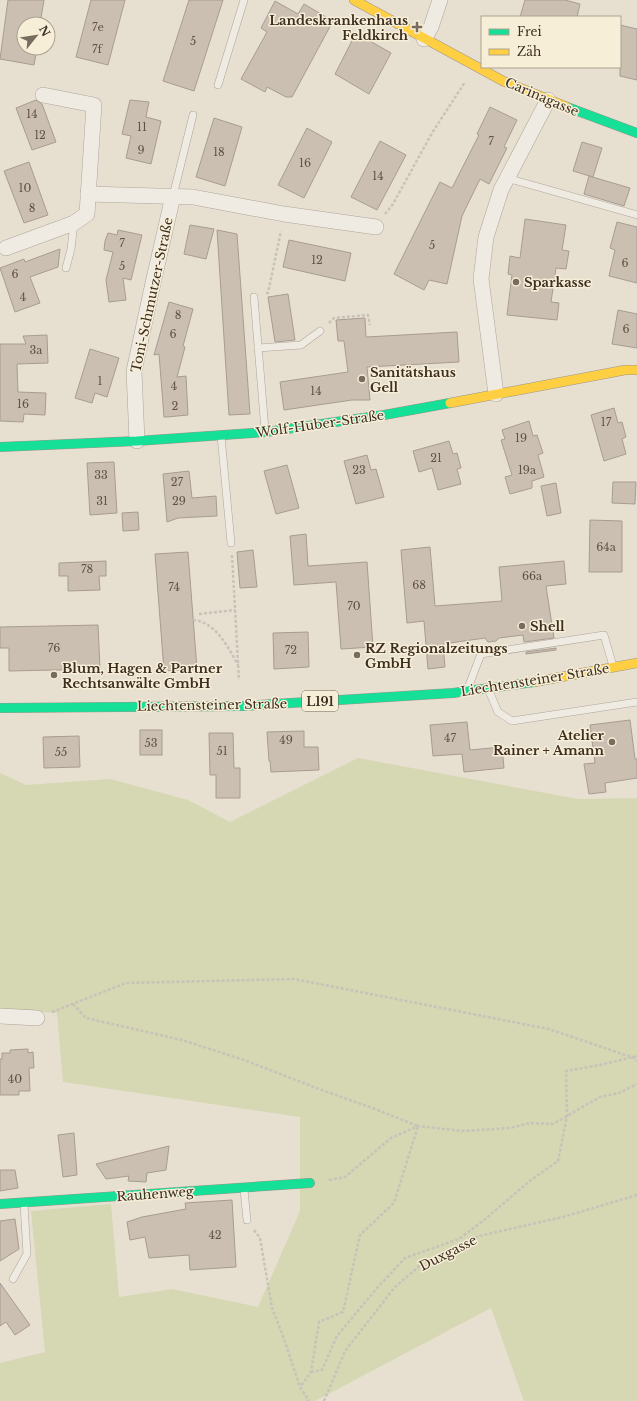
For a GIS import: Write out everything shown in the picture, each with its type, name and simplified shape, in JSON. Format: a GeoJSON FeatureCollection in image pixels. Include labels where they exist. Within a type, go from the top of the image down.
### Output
{"type":"FeatureCollection","features":[{"type":"Feature","properties":{"kind":"street","name":"Carinagasse"},"geometry":{"type":"LineString","coordinates":[[354,0],[503,81],[548,100],[637,133]]}},
{"type":"Feature","properties":{"kind":"street"},"geometry":{"type":"LineString","coordinates":[[424,39],[431,27],[440,0]]}},
{"type":"Feature","properties":{"kind":"street"},"geometry":{"type":"LineString","coordinates":[[6,248],[74,223],[88,214],[94,105],[44,95]]}},
{"type":"Feature","properties":{"kind":"street"},"geometry":{"type":"LineString","coordinates":[[496,394],[481,279],[486,237],[501,190],[548,100]]}},
{"type":"Feature","properties":{"kind":"street"},"geometry":{"type":"LineString","coordinates":[[88,194],[193,197],[284,214],[376,227]]}},
{"type":"Feature","properties":{"kind":"street","name":"Toni-Schmutzer-Straße"},"geometry":{"type":"LineString","coordinates":[[137,441],[134,371],[174,196]]}},
{"type":"Feature","properties":{"kind":"street","name":"Wolf-Huber-Straße"},"geometry":{"type":"LineString","coordinates":[[0,447],[137,441],[266,432],[384,415],[625,370],[637,370]]}},
{"type":"Feature","properties":{"kind":"street","name":"Liechtensteiner Straße"},"geometry":{"type":"LineString","coordinates":[[0,708],[243,706],[467,692],[637,663]]}},
{"type":"Feature","properties":{"kind":"street"},"geometry":{"type":"LineString","coordinates":[[0,1016],[37,1018]]}},
{"type":"Feature","properties":{"kind":"street","name":"Rauhenweg"},"geometry":{"type":"LineString","coordinates":[[0,1204],[310,1183]]}},
{"type":"Feature","properties":{"kind":"lane"},"geometry":{"type":"LineString","coordinates":[[218,85],[244,0]]}},
{"type":"Feature","properties":{"kind":"lane","name":"Toni-Schmutzer-Straße"},"geometry":{"type":"LineString","coordinates":[[174,196],[193,115]]}},
{"type":"Feature","properties":{"kind":"lane"},"geometry":{"type":"LineString","coordinates":[[507,178],[637,215]]}},
{"type":"Feature","properties":{"kind":"lane"},"geometry":{"type":"LineString","coordinates":[[66,268],[71,249],[74,223]]}},
{"type":"Feature","properties":{"kind":"lane"},"geometry":{"type":"LineString","coordinates":[[254,297],[266,432]]}},
{"type":"Feature","properties":{"kind":"lane"},"geometry":{"type":"LineString","coordinates":[[258,348],[301,345],[320,332]]}},
{"type":"Feature","properties":{"kind":"lane"},"geometry":{"type":"LineString","coordinates":[[221,436],[231,543]]}},
{"type":"Feature","properties":{"kind":"lane"},"geometry":{"type":"LineString","coordinates":[[467,692],[481,654],[604,635],[614,668]]}},
{"type":"Feature","properties":{"kind":"lane"},"geometry":{"type":"LineString","coordinates":[[488,688],[498,712],[512,721],[637,702]]}},
{"type":"Feature","properties":{"kind":"lane"},"geometry":{"type":"LineString","coordinates":[[244,1188],[247,1220]]}},
{"type":"Feature","properties":{"kind":"lane"},"geometry":{"type":"LineString","coordinates":[[13,1279],[27,1254],[24,1202]]}},
{"type":"Feature","properties":{"kind":"path"},"geometry":{"type":"LineString","coordinates":[[376,227],[393,204],[432,133],[465,81]]}},
{"type":"Feature","properties":{"kind":"path"},"geometry":{"type":"LineString","coordinates":[[254,297],[268,292],[284,214]]}},
{"type":"Feature","properties":{"kind":"path"},"geometry":{"type":"LineString","coordinates":[[320,332],[334,318],[368,315],[370,325]]}},
{"type":"Feature","properties":{"kind":"path"},"geometry":{"type":"LineString","coordinates":[[231,543],[239,680]]}},
{"type":"Feature","properties":{"kind":"path"},"geometry":{"type":"LineString","coordinates":[[199,614],[235,610]]}},
{"type":"Feature","properties":{"kind":"path"},"geometry":{"type":"LineString","coordinates":[[193,620],[199,620],[207,624],[219,634],[238,665]]}},
{"type":"Feature","properties":{"kind":"path"},"geometry":{"type":"LineString","coordinates":[[37,1018],[126,983],[294,979],[549,1029],[636,1057]]}},
{"type":"Feature","properties":{"kind":"path"},"geometry":{"type":"LineString","coordinates":[[73,1004],[86,1018],[182,1040],[244,1060],[418,1126],[462,1131],[510,1128],[530,1123],[553,1124],[600,1097],[619,1093],[637,1084]]}},
{"type":"Feature","properties":{"kind":"path"},"geometry":{"type":"LineString","coordinates":[[636,1057],[637,1061]]}},
{"type":"Feature","properties":{"kind":"path"},"geometry":{"type":"LineString","coordinates":[[311,1372],[322,1370],[337,1336],[404,1258],[459,1239],[531,1180],[558,1161],[568,1116],[566,1070],[600,1065],[636,1057]]}},
{"type":"Feature","properties":{"kind":"path"},"geometry":{"type":"LineString","coordinates":[[310,1183],[345,1177],[391,1138],[418,1126]]}},
{"type":"Feature","properties":{"kind":"path"},"geometry":{"type":"LineString","coordinates":[[300,1387],[311,1372],[319,1322],[343,1312],[360,1235],[394,1203],[418,1126]]}},
{"type":"Feature","properties":{"kind":"path","name":"Duxgasse"},"geometry":{"type":"LineString","coordinates":[[324,1401],[346,1351],[395,1286],[423,1263],[479,1236],[563,1217],[637,1194]]}},
{"type":"Feature","properties":{"kind":"path"},"geometry":{"type":"LineString","coordinates":[[247,1220],[260,1238],[272,1308],[300,1387],[309,1401]]}},
{"type":"Feature","properties":{"kind":"green space"},"geometry":{"type":"Polygon","coordinates":[[[358,758],[578,799],[637,798],[637,1401],[524,1401],[491,1308],[315,1401],[0,1401],[0,1363],[45,1352],[31,1211],[111,1204],[119,1297],[172,1289],[258,1307],[300,1211],[300,1117],[63,1082],[57,1013],[0,1009],[0,773],[26,785],[110,779],[188,800],[230,822],[358,758]]]}},
{"type":"Feature","properties":{"kind":"building"},"geometry":{"type":"Polygon","coordinates":[[[8,0],[44,0],[41,16],[16,16],[16,56],[36,56],[34,65],[0,59],[8,0]]]}},
{"type":"Feature","properties":{"kind":"building"},"geometry":{"type":"Polygon","coordinates":[[[91,0],[125,0],[108,65],[76,57],[91,0]]]}},
{"type":"Feature","properties":{"kind":"building"},"geometry":{"type":"Polygon","coordinates":[[[189,0],[223,0],[194,91],[163,81],[189,0]]]}},
{"type":"Feature","properties":{"kind":"building"},"geometry":{"type":"Polygon","coordinates":[[[525,0],[565,0],[580,4],[577,16],[520,16],[525,0]]]}},
{"type":"Feature","properties":{"kind":"building"},"geometry":{"type":"Polygon","coordinates":[[[275,1],[298,14],[304,4],[333,21],[292,97],[286,97],[267,87],[265,92],[241,79],[267,32],[261,28],[275,1]]]}},
{"type":"Feature","properties":{"kind":"building"},"geometry":{"type":"Polygon","coordinates":[[[621,25],[637,29],[637,80],[620,76],[621,25]]]}},
{"type":"Feature","properties":{"kind":"building"},"geometry":{"type":"Polygon","coordinates":[[[356,33],[391,53],[369,94],[335,74],[356,33]]]}},
{"type":"Feature","properties":{"kind":"building"},"geometry":{"type":"Polygon","coordinates":[[[36,100],[42,104],[56,142],[32,150],[16,108],[36,100]]]}},
{"type":"Feature","properties":{"kind":"building"},"geometry":{"type":"Polygon","coordinates":[[[130,100],[149,102],[146,117],[161,121],[151,164],[126,158],[131,136],[122,134],[130,100]]]}},
{"type":"Feature","properties":{"kind":"building"},"geometry":{"type":"Polygon","coordinates":[[[490,107],[517,120],[504,147],[507,148],[489,184],[480,179],[462,216],[447,284],[429,280],[424,290],[394,274],[440,182],[452,188],[479,135],[477,134],[490,107]]]}},
{"type":"Feature","properties":{"kind":"building"},"geometry":{"type":"Polygon","coordinates":[[[214,118],[242,127],[225,186],[196,177],[214,118]]]}},
{"type":"Feature","properties":{"kind":"building"},"geometry":{"type":"Polygon","coordinates":[[[307,128],[332,142],[304,198],[278,185],[307,128]]]}},
{"type":"Feature","properties":{"kind":"building"},"geometry":{"type":"Polygon","coordinates":[[[380,141],[406,155],[377,210],[351,197],[380,141]]]}},
{"type":"Feature","properties":{"kind":"building"},"geometry":{"type":"Polygon","coordinates":[[[582,142],[602,148],[593,177],[573,171],[582,142]]]}},
{"type":"Feature","properties":{"kind":"building"},"geometry":{"type":"Polygon","coordinates":[[[29,162],[48,215],[24,223],[4,171],[29,162]]]}},
{"type":"Feature","properties":{"kind":"building"},"geometry":{"type":"Polygon","coordinates":[[[589,176],[630,188],[624,206],[584,194],[589,176]]]}},
{"type":"Feature","properties":{"kind":"building"},"geometry":{"type":"Polygon","coordinates":[[[525,219],[566,225],[562,250],[569,251],[566,269],[556,268],[551,302],[559,303],[557,320],[507,315],[512,275],[508,274],[510,256],[520,258],[525,219]]]}},
{"type":"Feature","properties":{"kind":"building"},"geometry":{"type":"Polygon","coordinates":[[[617,222],[637,227],[637,283],[609,276],[615,250],[610,248],[617,222]]]}},
{"type":"Feature","properties":{"kind":"building"},"geometry":{"type":"Polygon","coordinates":[[[190,225],[214,229],[206,259],[184,254],[190,225]]]}},
{"type":"Feature","properties":{"kind":"building"},"geometry":{"type":"Polygon","coordinates":[[[118,230],[142,235],[131,280],[123,278],[126,300],[109,302],[106,280],[113,252],[104,250],[105,241],[108,233],[117,235],[118,230]]]}},
{"type":"Feature","properties":{"kind":"building"},"geometry":{"type":"Polygon","coordinates":[[[217,230],[237,234],[250,414],[229,415],[217,230]]]}},
{"type":"Feature","properties":{"kind":"building"},"geometry":{"type":"Polygon","coordinates":[[[289,240],[351,253],[345,281],[283,267],[289,240]]]}},
{"type":"Feature","properties":{"kind":"building"},"geometry":{"type":"Polygon","coordinates":[[[60,249],[58,267],[30,277],[40,303],[15,312],[0,268],[24,259],[25,262],[60,249]]]}},
{"type":"Feature","properties":{"kind":"building"},"geometry":{"type":"Polygon","coordinates":[[[288,294],[295,340],[275,342],[268,297],[288,294]]]}},
{"type":"Feature","properties":{"kind":"building"},"geometry":{"type":"Polygon","coordinates":[[[169,302],[193,309],[183,346],[185,347],[177,377],[186,376],[188,415],[164,417],[159,354],[154,355],[169,302]]]}},
{"type":"Feature","properties":{"kind":"building"},"geometry":{"type":"Polygon","coordinates":[[[618,310],[637,314],[637,348],[612,344],[618,310]]]}},
{"type":"Feature","properties":{"kind":"building"},"geometry":{"type":"Polygon","coordinates":[[[365,318],[366,337],[457,332],[459,362],[367,367],[370,400],[352,400],[284,410],[280,382],[348,372],[344,341],[338,341],[336,320],[365,318]]]}},
{"type":"Feature","properties":{"kind":"building"},"geometry":{"type":"Polygon","coordinates":[[[47,335],[48,363],[17,364],[18,392],[46,393],[45,415],[24,414],[23,422],[0,421],[0,344],[26,344],[23,336],[47,335]]]}},
{"type":"Feature","properties":{"kind":"building"},"geometry":{"type":"Polygon","coordinates":[[[90,349],[119,358],[107,397],[95,393],[92,403],[75,398],[90,349]]]}},
{"type":"Feature","properties":{"kind":"building"},"geometry":{"type":"Polygon","coordinates":[[[614,408],[618,423],[622,422],[626,437],[622,439],[626,454],[604,461],[591,415],[614,408]]]}},
{"type":"Feature","properties":{"kind":"building"},"geometry":{"type":"Polygon","coordinates":[[[529,421],[533,436],[537,435],[543,453],[538,455],[544,477],[532,481],[532,488],[510,494],[505,477],[512,475],[501,440],[505,439],[502,430],[529,421]]]}},
{"type":"Feature","properties":{"kind":"building"},"geometry":{"type":"Polygon","coordinates":[[[449,441],[453,454],[457,453],[461,468],[457,469],[461,484],[438,490],[432,468],[419,472],[413,451],[449,441]]]}},
{"type":"Feature","properties":{"kind":"building"},"geometry":{"type":"Polygon","coordinates":[[[367,455],[371,470],[376,469],[384,497],[356,504],[344,461],[367,455]]]}},
{"type":"Feature","properties":{"kind":"building"},"geometry":{"type":"Polygon","coordinates":[[[114,462],[117,513],[90,515],[87,463],[114,462]]]}},
{"type":"Feature","properties":{"kind":"building"},"geometry":{"type":"Polygon","coordinates":[[[287,465],[299,508],[276,514],[264,471],[287,465]]]}},
{"type":"Feature","properties":{"kind":"building"},"geometry":{"type":"Polygon","coordinates":[[[189,471],[192,498],[216,496],[217,516],[178,518],[167,522],[163,474],[189,471]]]}},
{"type":"Feature","properties":{"kind":"building"},"geometry":{"type":"Polygon","coordinates":[[[613,482],[636,482],[635,504],[612,503],[613,482]]]}},
{"type":"Feature","properties":{"kind":"building"},"geometry":{"type":"Polygon","coordinates":[[[556,483],[561,513],[547,516],[541,486],[556,483]]]}},
{"type":"Feature","properties":{"kind":"building"},"geometry":{"type":"Polygon","coordinates":[[[138,512],[139,530],[123,531],[122,513],[138,512]]]}},
{"type":"Feature","properties":{"kind":"building"},"geometry":{"type":"Polygon","coordinates":[[[590,520],[622,521],[622,572],[589,572],[590,520]]]}},
{"type":"Feature","properties":{"kind":"building"},"geometry":{"type":"Polygon","coordinates":[[[306,534],[308,566],[367,562],[373,647],[341,649],[336,582],[294,585],[290,536],[306,534]]]}},
{"type":"Feature","properties":{"kind":"building"},"geometry":{"type":"Polygon","coordinates":[[[430,547],[435,606],[502,601],[499,567],[564,561],[566,584],[546,586],[554,638],[524,642],[523,635],[499,638],[496,641],[488,642],[485,638],[443,644],[445,667],[428,669],[424,621],[407,623],[401,550],[430,547]]]}},
{"type":"Feature","properties":{"kind":"building"},"geometry":{"type":"Polygon","coordinates":[[[253,550],[257,587],[240,588],[237,552],[253,550]]]}},
{"type":"Feature","properties":{"kind":"building"},"geometry":{"type":"Polygon","coordinates":[[[188,552],[197,669],[164,671],[155,554],[188,552]]]}},
{"type":"Feature","properties":{"kind":"building"},"geometry":{"type":"Polygon","coordinates":[[[106,561],[106,576],[99,576],[100,590],[68,591],[68,576],[59,576],[59,563],[106,561]]]}},
{"type":"Feature","properties":{"kind":"building"},"geometry":{"type":"Polygon","coordinates":[[[98,625],[100,669],[9,671],[9,648],[0,648],[0,627],[98,625]]]}},
{"type":"Feature","properties":{"kind":"building"},"geometry":{"type":"Polygon","coordinates":[[[308,632],[309,667],[274,669],[273,633],[308,632]]]}},
{"type":"Feature","properties":{"kind":"building"},"geometry":{"type":"Polygon","coordinates":[[[556,648],[556,650],[526,654],[526,652],[556,648]]]}},
{"type":"Feature","properties":{"kind":"building","name":"Atelier Rainer + Amann"},"geometry":{"type":"Polygon","coordinates":[[[630,720],[635,759],[637,759],[637,778],[605,783],[606,792],[589,794],[584,764],[595,763],[590,725],[630,720]]]}},
{"type":"Feature","properties":{"kind":"building"},"geometry":{"type":"Polygon","coordinates":[[[467,722],[470,750],[502,747],[504,768],[464,772],[462,754],[433,756],[430,725],[467,722]]]}},
{"type":"Feature","properties":{"kind":"building"},"geometry":{"type":"Polygon","coordinates":[[[140,730],[162,730],[162,755],[140,755],[140,730]]]}},
{"type":"Feature","properties":{"kind":"building"},"geometry":{"type":"Polygon","coordinates":[[[304,731],[304,747],[318,747],[319,770],[271,772],[267,732],[304,731]]]}},
{"type":"Feature","properties":{"kind":"building"},"geometry":{"type":"Polygon","coordinates":[[[209,733],[233,733],[234,768],[240,768],[240,798],[216,798],[216,775],[210,775],[209,733]]]}},
{"type":"Feature","properties":{"kind":"building"},"geometry":{"type":"Polygon","coordinates":[[[79,736],[80,767],[44,768],[43,737],[79,736]]]}},
{"type":"Feature","properties":{"kind":"building"},"geometry":{"type":"Polygon","coordinates":[[[28,1049],[28,1053],[33,1052],[34,1068],[29,1068],[30,1091],[19,1091],[19,1095],[0,1095],[0,1059],[2,1059],[2,1053],[10,1053],[10,1050],[28,1049]]]}},
{"type":"Feature","properties":{"kind":"building"},"geometry":{"type":"Polygon","coordinates":[[[74,1133],[77,1175],[63,1177],[58,1135],[74,1133]]]}},
{"type":"Feature","properties":{"kind":"building"},"geometry":{"type":"Polygon","coordinates":[[[169,1146],[166,1170],[147,1173],[146,1182],[128,1181],[129,1176],[106,1179],[96,1164],[169,1146]]]}},
{"type":"Feature","properties":{"kind":"building"},"geometry":{"type":"Polygon","coordinates":[[[0,1170],[15,1170],[18,1188],[0,1191],[0,1170]]]}},
{"type":"Feature","properties":{"kind":"building"},"geometry":{"type":"Polygon","coordinates":[[[232,1200],[236,1267],[190,1270],[189,1255],[149,1258],[145,1237],[130,1240],[127,1222],[142,1217],[186,1209],[185,1203],[232,1200]]]}},
{"type":"Feature","properties":{"kind":"building"},"geometry":{"type":"Polygon","coordinates":[[[15,1219],[19,1249],[0,1261],[0,1221],[15,1219]]]}},
{"type":"Feature","properties":{"kind":"building"},"geometry":{"type":"Polygon","coordinates":[[[0,1283],[30,1325],[15,1335],[6,1322],[0,1326],[0,1283]]]}},
{"type":"Feature","properties":{"kind":"traffic: fast"},"geometry":{"type":"LineString","coordinates":[[567,107],[637,133]]}},
{"type":"Feature","properties":{"kind":"traffic: fast"},"geometry":{"type":"LineString","coordinates":[[0,447],[137,441],[266,432],[384,415],[450,403]]}},
{"type":"Feature","properties":{"kind":"traffic: fast"},"geometry":{"type":"LineString","coordinates":[[0,708],[243,706],[453,693],[534,682]]}},
{"type":"Feature","properties":{"kind":"traffic: fast"},"geometry":{"type":"LineString","coordinates":[[0,1204],[310,1183]]}},
{"type":"Feature","properties":{"kind":"traffic: slow"},"geometry":{"type":"LineString","coordinates":[[354,0],[503,81],[567,107]]}},
{"type":"Feature","properties":{"kind":"traffic: slow"},"geometry":{"type":"LineString","coordinates":[[450,403],[625,370],[637,370]]}},
{"type":"Feature","properties":{"kind":"traffic: slow"},"geometry":{"type":"LineString","coordinates":[[534,682],[637,663]]}},
{"type":"Feature","properties":{"kind":"place","name":"Landeskrankenhaus Feldkirch"},"geometry":{"type":"Point","coordinates":[417,27]}},
{"type":"Feature","properties":{"kind":"place","name":"Sparkasse"},"geometry":{"type":"Point","coordinates":[516,282]}},
{"type":"Feature","properties":{"kind":"place","name":"Sanitätshaus Gell"},"geometry":{"type":"Point","coordinates":[362,379]}},
{"type":"Feature","properties":{"kind":"place","name":"Shell"},"geometry":{"type":"Point","coordinates":[522,626]}},
{"type":"Feature","properties":{"kind":"place","name":"RZ Regionalzeitungs GmbH"},"geometry":{"type":"Point","coordinates":[357,655]}},
{"type":"Feature","properties":{"kind":"place","name":"Blum, Hagen & Partner Rechtsanwälte GmbH"},"geometry":{"type":"Point","coordinates":[54,675]}},
{"type":"Feature","properties":{"kind":"place","name":"Atelier Rainer + Amann"},"geometry":{"type":"Point","coordinates":[612,742]}}]}
